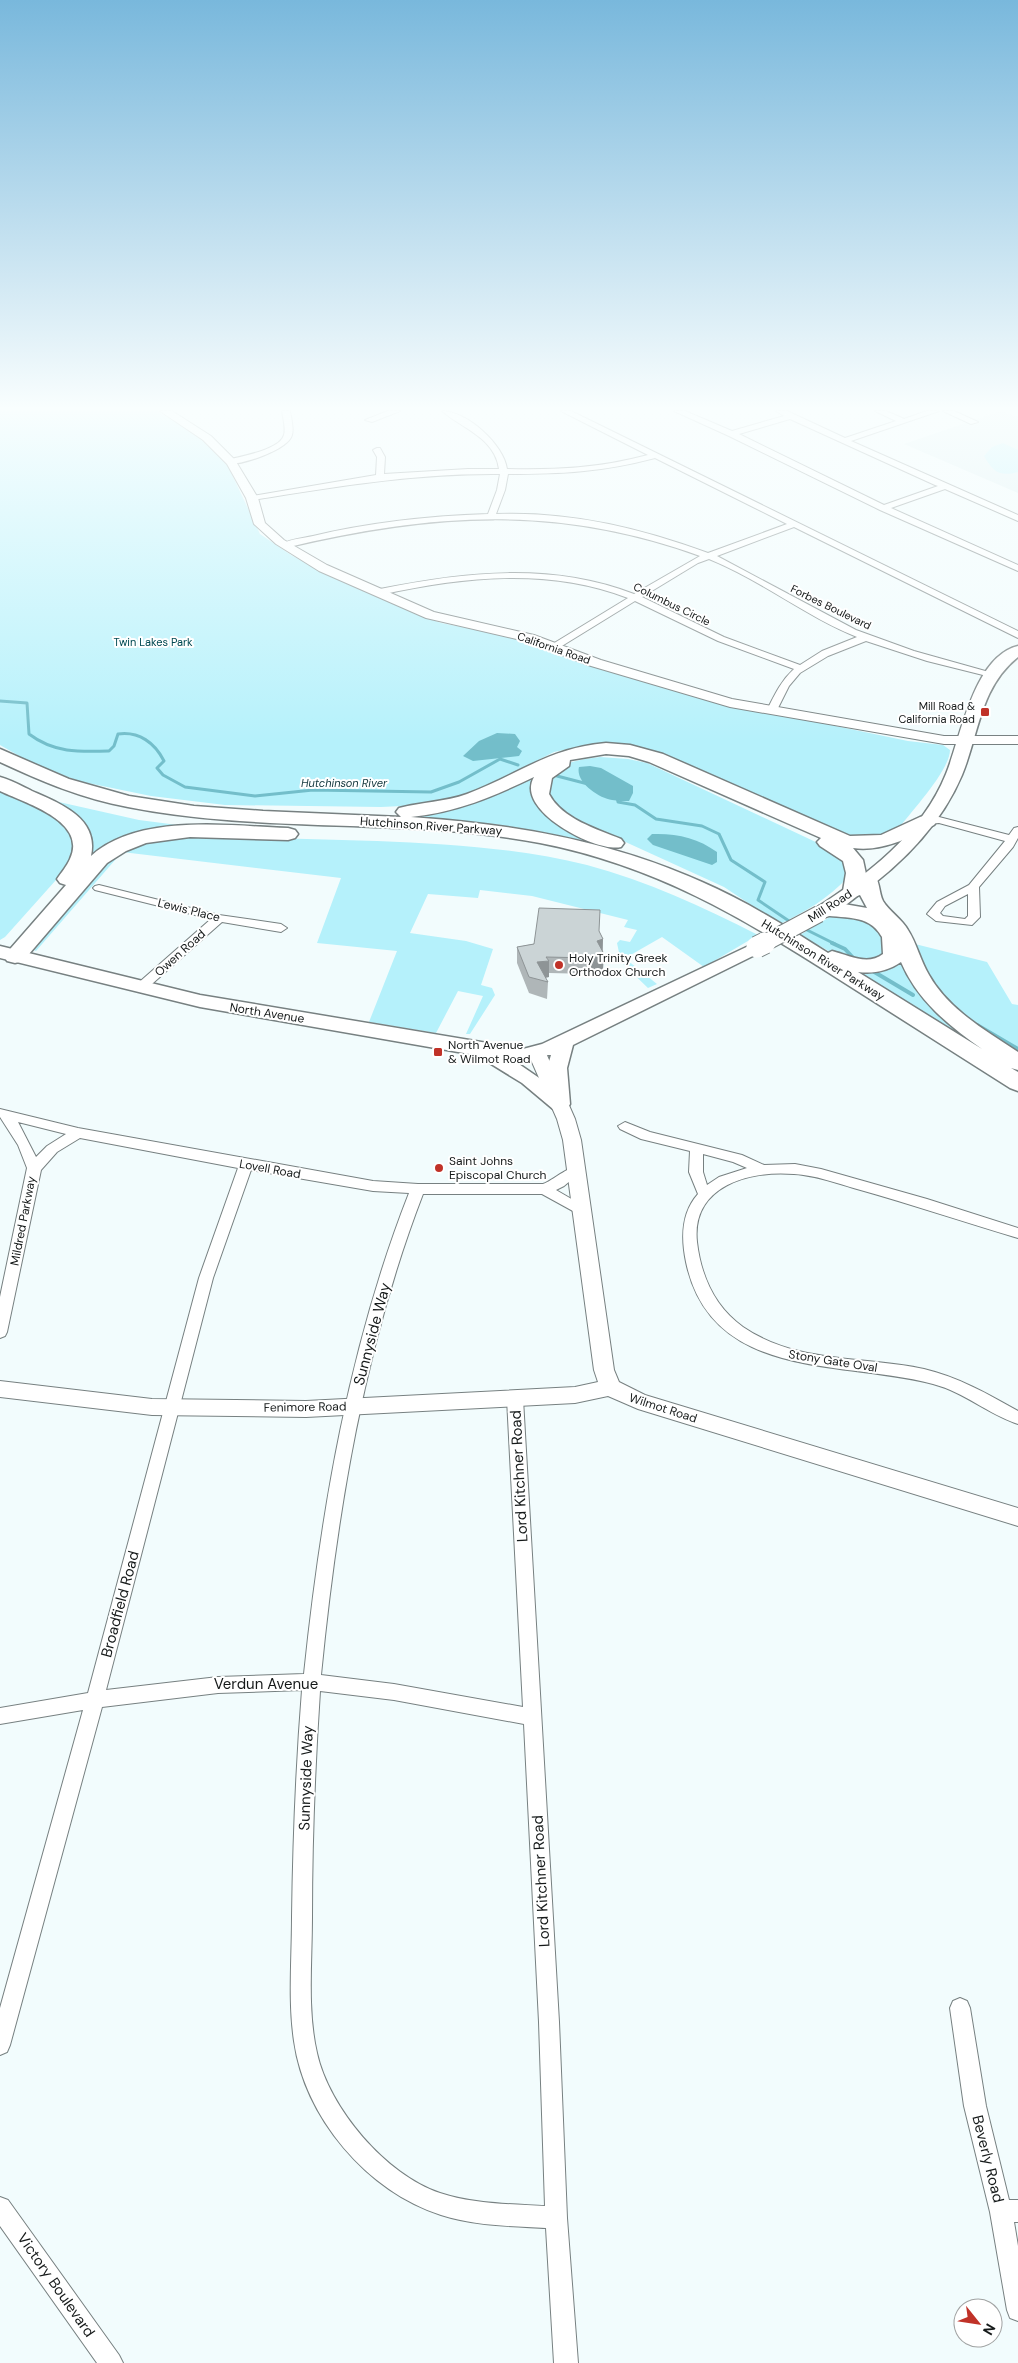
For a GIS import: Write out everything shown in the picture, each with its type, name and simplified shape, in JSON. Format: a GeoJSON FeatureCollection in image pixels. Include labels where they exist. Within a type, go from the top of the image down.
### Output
{"type":"FeatureCollection","features":[{"type":"Feature","properties":{"kind":"highway"},"geometry":{"type":"LineString","coordinates":[[178,809],[367,813],[428,809],[473,798],[564,754],[581,750],[606,748],[633,751],[656,758],[845,841],[869,844],[886,842],[927,821]]}},
{"type":"Feature","properties":{"kind":"highway"},"geometry":{"type":"LineString","coordinates":[[749,914],[701,882],[558,816],[546,806],[539,796],[539,785],[543,776],[558,764],[587,755],[621,754],[651,762],[843,850],[852,858],[857,866],[860,885],[898,931],[914,968],[932,996],[968,1028],[1018,1062]]}},
{"type":"Feature","properties":{"kind":"highway","name":"Hutchinson River Parkway"},"geometry":{"type":"LineString","coordinates":[[0,755],[29,770],[72,786],[122,799],[178,809],[233,815],[436,824],[535,837],[590,849],[644,866],[693,886],[749,914],[1018,1083]]}},
{"type":"Feature","properties":{"kind":"highway","name":"Hutchinson River Parkway"},"geometry":{"type":"LineString","coordinates":[[0,769],[39,786],[71,797],[156,816],[215,823],[474,837],[535,846],[615,866],[674,887],[744,922],[1018,1095]]}},
{"type":"Feature","properties":{"kind":"highway"},"geometry":{"type":"LineString","coordinates":[[0,783],[67,817],[81,830],[85,842],[83,855],[77,867],[6,953]]}},
{"type":"Feature","properties":{"kind":"highway"},"geometry":{"type":"LineString","coordinates":[[6,953],[100,859],[112,850],[136,839],[176,833],[308,834],[388,831]]}},
{"type":"Feature","properties":{"kind":"highway"},"geometry":{"type":"LineString","coordinates":[[796,943],[855,965],[874,965],[886,962],[893,957],[896,949],[894,938],[879,920],[857,911],[823,912]]}},
{"type":"Feature","properties":{"kind":"main road","name":"California Road"},"geometry":{"type":"LineString","coordinates":[[259,521],[285,545],[317,564],[438,618],[512,634],[596,663],[730,703],[919,737],[944,740],[1018,740]]}},
{"type":"Feature","properties":{"kind":"main road","name":"Mill Road"},"geometry":{"type":"LineString","coordinates":[[537,1053],[757,948],[823,912],[860,885],[902,850],[927,821],[947,791],[980,695],[990,674],[1001,662],[1018,650]]}},
{"type":"Feature","properties":{"kind":"main road","name":"North Avenue"},"geometry":{"type":"LineString","coordinates":[[6,953],[140,988],[225,1006],[510,1054],[537,1053]]}},
{"type":"Feature","properties":{"kind":"main road"},"geometry":{"type":"LineString","coordinates":[[560,1104],[557,1068],[564,1041]]}},
{"type":"Feature","properties":{"kind":"main road"},"geometry":{"type":"LineString","coordinates":[[480,1049],[529,1078],[560,1104]]}},
{"type":"Feature","properties":{"kind":"main road"},"geometry":{"type":"LineString","coordinates":[[537,1053],[569,1128],[604,1370],[610,1387]]}},
{"type":"Feature","properties":{"kind":"main road","name":"Fenimore Road"},"geometry":{"type":"LineString","coordinates":[[0,1389],[108,1402],[170,1407],[306,1409],[581,1395],[610,1387]]}},
{"type":"Feature","properties":{"kind":"main road","name":"Wilmot Road"},"geometry":{"type":"LineString","coordinates":[[610,1387],[638,1401],[1018,1518]]}},
{"type":"Feature","properties":{"kind":"street","name":"Forbes Boulevard"},"geometry":{"type":"LineString","coordinates":[[285,545],[377,524],[404,521]]}},
{"type":"Feature","properties":{"kind":"street","name":"Forbes Boulevard"},"geometry":{"type":"LineString","coordinates":[[570,521],[598,525],[652,537],[707,556],[826,619],[866,637],[915,656],[990,674]]}},
{"type":"Feature","properties":{"kind":"street"},"geometry":{"type":"LineString","coordinates":[[789,521],[1018,634]]}},
{"type":"Feature","properties":{"kind":"street"},"geometry":{"type":"LineString","coordinates":[[914,521],[1018,568]]}},
{"type":"Feature","properties":{"kind":"street"},"geometry":{"type":"LineString","coordinates":[[554,647],[707,556],[795,524]]}},
{"type":"Feature","properties":{"kind":"street","name":"Columbus Circle"},"geometry":{"type":"LineString","coordinates":[[380,592],[452,578],[526,575],[576,580],[635,598],[716,637],[801,668]]}},
{"type":"Feature","properties":{"kind":"street"},"geometry":{"type":"LineString","coordinates":[[772,710],[788,680],[801,668],[821,655],[866,637]]}},
{"type":"Feature","properties":{"kind":"street"},"geometry":{"type":"LineString","coordinates":[[927,821],[935,827],[1012,839]]}},
{"type":"Feature","properties":{"kind":"street"},"geometry":{"type":"LineString","coordinates":[[973,887],[1012,839]]}},
{"type":"Feature","properties":{"kind":"street","name":"Lewis Place"},"geometry":{"type":"LineString","coordinates":[[99,888],[219,918],[280,928]]}},
{"type":"Feature","properties":{"kind":"street","name":"Owen Road"},"geometry":{"type":"LineString","coordinates":[[140,988],[219,918]]}},
{"type":"Feature","properties":{"kind":"street","name":"Lovell Road"},"geometry":{"type":"LineString","coordinates":[[3,1114],[78,1133],[373,1186],[418,1189],[544,1189],[559,1183],[576,1170]]}},
{"type":"Feature","properties":{"kind":"street","name":"Mildred Parkway"},"geometry":{"type":"LineString","coordinates":[[3,1114],[25,1145],[34,1168]]}},
{"type":"Feature","properties":{"kind":"street"},"geometry":{"type":"LineString","coordinates":[[625,1126],[646,1136],[737,1158],[761,1169]]}},
{"type":"Feature","properties":{"kind":"street","name":"Mildred Parkway"},"geometry":{"type":"LineString","coordinates":[[0,1332],[34,1168],[52,1149],[78,1133]]}},
{"type":"Feature","properties":{"kind":"street"},"geometry":{"type":"LineString","coordinates":[[697,1147],[694,1173],[698,1184],[705,1194]]}},
{"type":"Feature","properties":{"kind":"street","name":"Broadfield Road"},"geometry":{"type":"LineString","coordinates":[[0,2045],[95,1699],[170,1407],[206,1278],[246,1164]]}},
{"type":"Feature","properties":{"kind":"street","name":"Stony Gate Oval"},"geometry":{"type":"LineString","coordinates":[[1018,1233],[915,1200],[808,1171],[761,1169],[724,1180],[705,1194],[690,1220],[693,1264],[701,1288],[715,1310],[735,1329],[754,1342],[780,1353],[940,1379],[984,1399],[1018,1418]]}},
{"type":"Feature","properties":{"kind":"street","name":"Sunnyside Way"},"geometry":{"type":"LineString","coordinates":[[418,1189],[407,1215],[383,1290],[353,1406],[327,1542],[311,1682],[304,1782],[301,2001],[304,2039],[309,2066],[325,2102],[346,2134],[369,2159],[398,2182],[426,2198],[460,2208],[483,2212],[556,2218]]}},
{"type":"Feature","properties":{"kind":"street","name":"Lovell Road"},"geometry":{"type":"LineString","coordinates":[[544,1189],[582,1211]]}},
{"type":"Feature","properties":{"kind":"street","name":"Lord Kitchner Road"},"geometry":{"type":"LineString","coordinates":[[515,1399],[549,2022],[556,2218],[566,2363]]}},
{"type":"Feature","properties":{"kind":"street","name":"Verdun Avenue"},"geometry":{"type":"LineString","coordinates":[[0,1716],[95,1699],[204,1685],[311,1682],[440,1700],[531,1717]]}},
{"type":"Feature","properties":{"kind":"street","name":"Beverly Road"},"geometry":{"type":"LineString","coordinates":[[960,2008],[975,2106],[1009,2211],[1018,2310]]}},
{"type":"Feature","properties":{"kind":"street","name":"Victory Boulevard"},"geometry":{"type":"LineString","coordinates":[[0,2208],[37,2257],[111,2363]]}},
{"type":"Feature","properties":{"kind":"green space","name":"Twin Lakes Park"},"geometry":{"type":"Polygon","coordinates":[[[0,521],[254,521],[260,534],[291,555],[323,572],[441,623],[503,635],[797,718],[908,741],[943,745],[950,750],[944,768],[937,779],[898,829],[889,835],[846,837],[629,746],[588,745],[554,752],[485,787],[452,800],[423,805],[381,807],[225,805],[151,796],[78,781],[28,761],[0,745],[0,521]]]}},
{"type":"Feature","properties":{"kind":"green space"},"geometry":{"type":"Polygon","coordinates":[[[600,757],[628,759],[647,763],[837,852],[846,858],[848,877],[833,892],[816,904],[780,924],[724,887],[573,818],[556,808],[547,796],[547,782],[552,774],[563,765],[600,757]]]}},
{"type":"Feature","properties":{"kind":"green space"},"geometry":{"type":"Polygon","coordinates":[[[542,768],[533,790],[603,843],[600,846],[538,831],[494,824],[398,816],[424,813],[542,768]]]}},
{"type":"Feature","properties":{"kind":"green space"},"geometry":{"type":"Polygon","coordinates":[[[0,789],[62,820],[74,832],[73,861],[5,937],[0,940],[0,789]]]}},
{"type":"Feature","properties":{"kind":"green space"},"geometry":{"type":"Polygon","coordinates":[[[50,800],[139,820],[201,828],[152,832],[78,877],[88,859],[91,840],[84,826],[78,820],[50,800]]]}},
{"type":"Feature","properties":{"kind":"green space"},"geometry":{"type":"Polygon","coordinates":[[[180,836],[404,842],[456,845],[535,854],[609,871],[717,914],[758,935],[704,967],[662,937],[627,957],[627,960],[657,984],[648,988],[621,962],[617,943],[620,940],[630,942],[637,930],[624,927],[628,920],[532,896],[480,890],[478,898],[428,894],[410,933],[466,941],[493,949],[481,985],[492,988],[495,995],[470,1034],[466,1034],[483,996],[458,991],[436,1033],[369,1022],[397,951],[317,943],[341,878],[122,852],[36,951],[32,949],[102,865],[131,845],[180,836]]]}},
{"type":"Feature","properties":{"kind":"green space"},"geometry":{"type":"Polygon","coordinates":[[[844,912],[881,926],[887,956],[866,963],[834,954],[800,935],[833,915],[844,912]]]}},
{"type":"Feature","properties":{"kind":"green space"},"geometry":{"type":"Polygon","coordinates":[[[911,943],[987,962],[1012,1004],[1018,1005],[1018,1055],[953,1012],[934,989],[911,943]]]}},
{"type":"Feature","properties":{"kind":"green space"},"geometry":{"type":"Polygon","coordinates":[[[899,950],[920,990],[1018,1068],[1018,1074],[846,966],[876,970],[899,950]]]}},
{"type":"Feature","properties":{"kind":"shaded area"},"geometry":{"type":"Polygon","coordinates":[[[497,733],[515,734],[520,741],[517,747],[522,751],[519,756],[473,761],[463,756],[479,741],[497,733]]]}},
{"type":"Feature","properties":{"kind":"shaded area"},"geometry":{"type":"Polygon","coordinates":[[[579,767],[601,768],[633,786],[633,793],[629,801],[607,799],[595,793],[584,784],[579,773],[579,767]]]}},
{"type":"Feature","properties":{"kind":"shaded area"},"geometry":{"type":"Polygon","coordinates":[[[652,834],[670,834],[702,843],[717,852],[717,862],[712,865],[653,845],[647,839],[652,834]]]}},
{"type":"Feature","properties":{"kind":"building","name":"Holy Trinity Greek Orthodox Church"},"geometry":{"type":"Polygon","coordinates":[[[539,908],[600,910],[599,931],[603,939],[597,941],[604,954],[591,958],[546,957],[549,961],[537,962],[548,982],[529,977],[517,947],[534,944],[539,908]]]}},
{"type":"Feature","properties":{"kind":"waterway","name":"Hutchinson River"},"geometry":{"type":"LineString","coordinates":[[0,701],[27,703],[29,734],[48,745],[77,751],[109,751],[114,746],[118,734],[133,734],[146,740],[156,749],[164,761],[157,768],[163,775],[185,787],[255,796],[313,790],[431,792],[459,782],[500,759],[518,765]]}},
{"type":"Feature","properties":{"kind":"waterway","name":"Hutchinson River"},"geometry":{"type":"LineString","coordinates":[[557,776],[588,784]]}},
{"type":"Feature","properties":{"kind":"waterway","name":"Hutchinson River"},"geometry":{"type":"LineString","coordinates":[[617,797],[618,802],[635,805],[656,819],[702,826],[719,834],[731,860],[765,882],[758,900],[792,923]]}},
{"type":"Feature","properties":{"kind":"waterway","name":"Hutchinson River"},"geometry":{"type":"LineString","coordinates":[[803,928],[835,944]]}},
{"type":"Feature","properties":{"kind":"waterway","name":"Hutchinson River"},"geometry":{"type":"LineString","coordinates":[[832,943],[845,949],[856,961]]}},
{"type":"Feature","properties":{"kind":"waterway","name":"Hutchinson River"},"geometry":{"type":"LineString","coordinates":[[871,970],[913,995]]}},
{"type":"Feature","properties":{"kind":"waterway","name":"Hutchinson River"},"geometry":{"type":"LineString","coordinates":[[977,1025],[1018,1049]]}},
{"type":"Feature","properties":{"kind":"place","name":"Mill Road & California Road"},"geometry":{"type":"Point","coordinates":[985,712]}},
{"type":"Feature","properties":{"kind":"place","name":"Holy Trinity Greek Orthodox Church"},"geometry":{"type":"Point","coordinates":[559,965]}},
{"type":"Feature","properties":{"kind":"place","name":"North Avenue & Wilmot Road"},"geometry":{"type":"Point","coordinates":[438,1052]}},
{"type":"Feature","properties":{"kind":"place","name":"Saint Johns Episcopal Church"},"geometry":{"type":"Point","coordinates":[439,1168]}}]}
